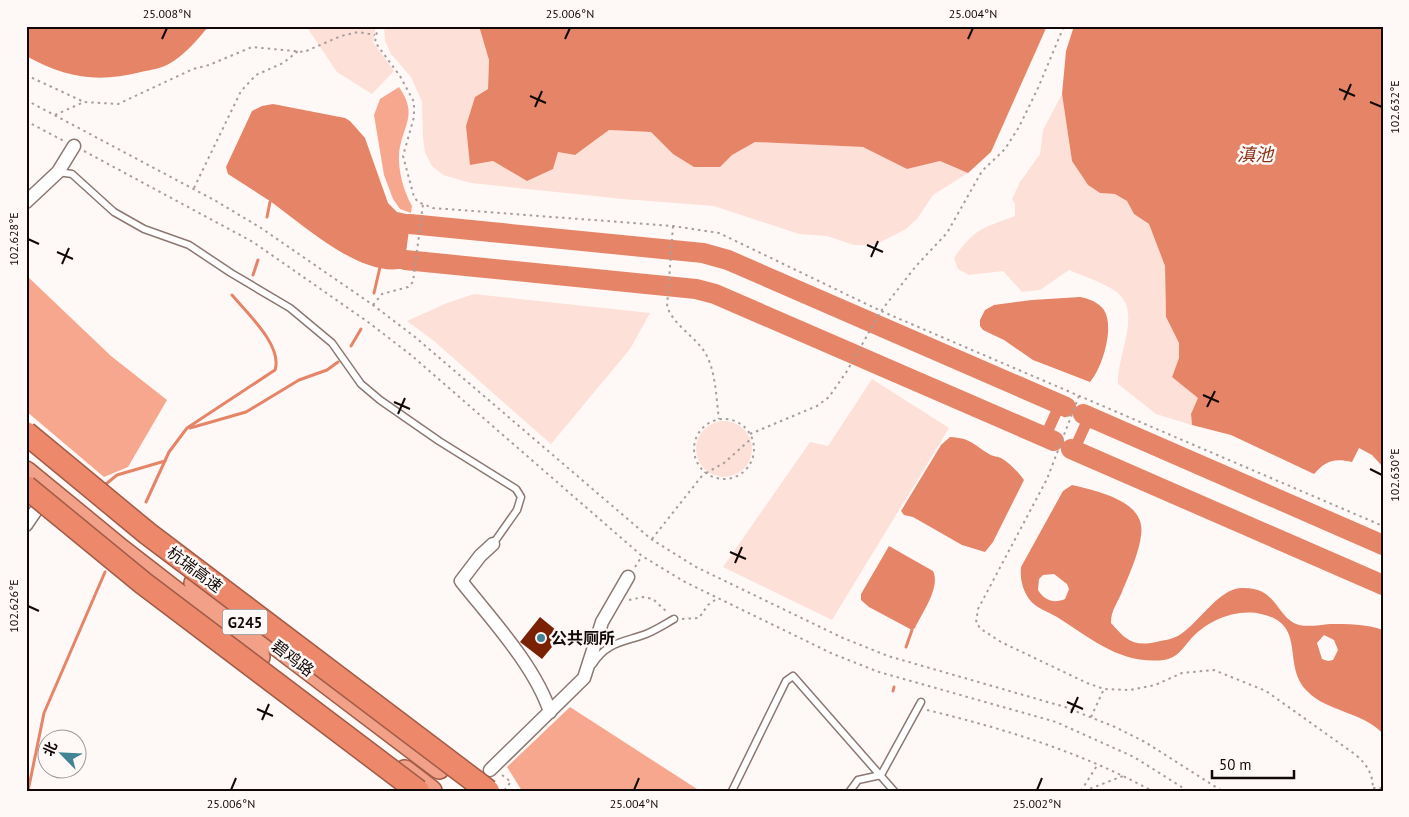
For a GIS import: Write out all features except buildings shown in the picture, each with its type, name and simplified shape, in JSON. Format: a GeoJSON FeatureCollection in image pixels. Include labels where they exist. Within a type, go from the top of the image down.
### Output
{"type":"FeatureCollection","features":[{"type":"Feature","properties":{"kind":"highway","name":"杭瑞高速"},"geometry":{"type":"LineString","coordinates":[[26,433],[147,533],[491,776]]}},
{"type":"Feature","properties":{"kind":"highway","name":"碧鸡路"},"geometry":{"type":"LineString","coordinates":[[26,446],[139,541],[470,791]]}},
{"type":"Feature","properties":{"kind":"highway","name":"碧鸡路"},"geometry":{"type":"LineString","coordinates":[[26,472],[128,556],[431,791]]}},
{"type":"Feature","properties":{"kind":"highway"},"geometry":{"type":"LineString","coordinates":[[26,487],[143,583],[418,791]]}},
{"type":"Feature","properties":{"kind":"street"},"geometry":{"type":"LineString","coordinates":[[26,202],[58,172],[74,146]]}},
{"type":"Feature","properties":{"kind":"street"},"geometry":{"type":"LineString","coordinates":[[26,525],[49,491]]}},
{"type":"Feature","properties":{"kind":"street"},"geometry":{"type":"LineString","coordinates":[[493,544],[480,556],[461,582],[525,664],[546,697],[550,712]]}},
{"type":"Feature","properties":{"kind":"street"},"geometry":{"type":"LineString","coordinates":[[491,776],[584,678],[602,622],[628,577]]}},
{"type":"Feature","properties":{"kind":"lane"},"geometry":{"type":"LineString","coordinates":[[58,172],[72,174],[122,216],[144,229],[189,245],[231,273],[290,308],[332,343],[361,384],[380,400],[439,441],[516,489],[521,497],[517,510],[493,544]]}},
{"type":"Feature","properties":{"kind":"lane"},"geometry":{"type":"LineString","coordinates":[[584,678],[596,659],[617,642],[645,634],[674,619]]}},
{"type":"Feature","properties":{"kind":"lane"},"geometry":{"type":"LineString","coordinates":[[564,639],[595,640]]}},
{"type":"Feature","properties":{"kind":"lane"},"geometry":{"type":"LineString","coordinates":[[732,791],[786,681],[793,676],[894,791]]}},
{"type":"Feature","properties":{"kind":"lane"},"geometry":{"type":"LineString","coordinates":[[850,791],[858,780],[881,775],[919,705]]}},
{"type":"Feature","properties":{"kind":"path"},"geometry":{"type":"LineString","coordinates":[[378,26],[375,42],[400,76],[414,102],[414,117],[403,156],[411,192],[418,202],[433,208],[673,226],[719,234],[881,311],[1383,526]]}},
{"type":"Feature","properties":{"kind":"path"},"geometry":{"type":"LineString","coordinates":[[750,434],[818,406],[829,397],[847,371],[881,311],[916,266],[947,232],[982,171],[1005,149],[1019,128],[1064,26]]}},
{"type":"Feature","properties":{"kind":"path"},"geometry":{"type":"LineString","coordinates":[[26,76],[84,102],[118,104],[193,69],[209,65],[252,47],[304,52],[341,36],[358,32],[375,35]]}},
{"type":"Feature","properties":{"kind":"path"},"geometry":{"type":"LineString","coordinates":[[193,189],[241,91],[256,75],[283,63],[298,51]]}},
{"type":"Feature","properties":{"kind":"path"},"geometry":{"type":"LineString","coordinates":[[26,100],[262,228],[422,342],[651,539],[696,567],[843,638],[888,656],[1056,704],[1091,717],[1145,742],[1222,791]]}},
{"type":"Feature","properties":{"kind":"path"},"geometry":{"type":"LineString","coordinates":[[55,115],[84,102]]}},
{"type":"Feature","properties":{"kind":"path"},"geometry":{"type":"LineString","coordinates":[[26,121],[253,242],[368,322],[411,355],[642,556],[718,598],[833,654],[879,672],[1064,726],[1134,757],[1188,791]]}},
{"type":"Feature","properties":{"kind":"path"},"geometry":{"type":"LineString","coordinates":[[372,305],[382,294],[408,287],[415,276],[423,204]]}},
{"type":"Feature","properties":{"kind":"path"},"geometry":{"type":"LineString","coordinates":[[673,226],[672,260],[667,307],[672,318],[705,352],[710,364],[719,419]]}},
{"type":"Feature","properties":{"kind":"path"},"geometry":{"type":"LineString","coordinates":[[1079,396],[1047,479],[1036,496],[976,616],[976,623],[981,629],[1001,642],[1104,689],[1130,690],[1155,684],[1182,673],[1214,670],[1230,675],[1266,691],[1356,755],[1367,765],[1372,775],[1373,789],[1383,788]]}},
{"type":"Feature","properties":{"kind":"path"},"geometry":{"type":"LineString","coordinates":[[719,419],[735,421],[750,434],[753,446],[752,459],[739,474],[720,479],[705,472],[695,458],[694,444],[704,426],[719,419]]}},
{"type":"Feature","properties":{"kind":"path"},"geometry":{"type":"LineString","coordinates":[[651,539],[705,472],[724,463],[752,438]]}},
{"type":"Feature","properties":{"kind":"path"},"geometry":{"type":"LineString","coordinates":[[628,577],[624,599],[633,600],[643,596],[653,599],[674,619],[699,618],[708,605],[718,598]]}},
{"type":"Feature","properties":{"kind":"path"},"geometry":{"type":"LineString","coordinates":[[1091,717],[1104,689]]}},
{"type":"Feature","properties":{"kind":"path"},"geometry":{"type":"LineString","coordinates":[[919,705],[1030,738],[1098,764],[1152,791]]}},
{"type":"Feature","properties":{"kind":"path"},"geometry":{"type":"LineString","coordinates":[[1083,791],[1098,764]]}},
{"type":"Feature","properties":{"kind":"path"},"geometry":{"type":"LineString","coordinates":[[491,776],[511,782],[504,791]]}},
{"type":"Feature","properties":{"kind":"path"},"geometry":{"type":"LineString","coordinates":[[1083,791],[1123,776]]}},
{"type":"Feature","properties":{"kind":"shaded area"},"geometry":{"type":"Polygon","coordinates":[[[306,26],[376,26],[373,42],[394,71],[372,94],[337,72],[306,26]]]}},
{"type":"Feature","properties":{"kind":"shaded area"},"geometry":{"type":"Polygon","coordinates":[[[384,26],[479,26],[489,60],[488,89],[475,97],[470,165],[493,161],[527,181],[558,152],[575,155],[609,130],[651,132],[673,154],[720,167],[732,155],[754,142],[863,147],[907,169],[940,161],[968,173],[933,195],[917,219],[906,229],[875,245],[854,245],[827,236],[799,234],[714,206],[623,199],[471,183],[443,175],[432,166],[425,153],[422,102],[411,77],[391,54],[385,41],[384,26]]]}},
{"type":"Feature","properties":{"kind":"shaded area"},"geometry":{"type":"Polygon","coordinates":[[[399,87],[405,97],[409,113],[399,154],[399,167],[406,194],[412,206],[411,213],[400,209],[393,199],[384,175],[374,115],[380,99],[399,87]]]}},
{"type":"Feature","properties":{"kind":"shaded area"},"geometry":{"type":"Polygon","coordinates":[[[1062,94],[1072,161],[1088,185],[1100,193],[1115,194],[1127,201],[1134,214],[1149,224],[1165,266],[1166,317],[1179,343],[1179,358],[1172,377],[1199,398],[1191,414],[1192,425],[1156,414],[1118,384],[1128,319],[1127,308],[1122,297],[1112,289],[1069,270],[1040,290],[1022,292],[1003,271],[969,275],[958,269],[954,258],[974,235],[986,227],[1015,216],[1015,204],[1012,199],[1020,182],[1040,154],[1043,130],[1062,94]]]}},
{"type":"Feature","properties":{"kind":"shaded area"},"geometry":{"type":"Polygon","coordinates":[[[26,275],[111,356],[167,400],[128,467],[104,477],[26,411],[26,275]]]}},
{"type":"Feature","properties":{"kind":"shaded area"},"geometry":{"type":"Polygon","coordinates":[[[474,294],[650,313],[630,349],[551,444],[434,341],[407,321],[447,303],[474,294]]]}},
{"type":"Feature","properties":{"kind":"shaded area"},"geometry":{"type":"Polygon","coordinates":[[[872,379],[949,428],[832,620],[723,567],[810,442],[828,446],[872,379]]]}},
{"type":"Feature","properties":{"kind":"shaded area"},"geometry":{"type":"Polygon","coordinates":[[[719,421],[729,421],[744,429],[750,438],[752,449],[750,460],[744,469],[729,477],[719,477],[708,472],[701,465],[696,454],[696,444],[701,433],[708,426],[719,421]]]}},
{"type":"Feature","properties":{"kind":"shaded area"},"geometry":{"type":"Polygon","coordinates":[[[570,707],[699,791],[522,791],[507,767],[570,707]]]}},
{"type":"Feature","properties":{"kind":"water"},"geometry":{"type":"Polygon","coordinates":[[[26,26],[209,26],[184,53],[167,65],[125,75],[96,78],[68,74],[26,56],[26,26]]]}},
{"type":"Feature","properties":{"kind":"water"},"geometry":{"type":"Polygon","coordinates":[[[479,26],[1047,26],[991,152],[968,173],[940,161],[907,169],[863,147],[755,142],[732,155],[720,167],[694,167],[673,154],[651,132],[609,130],[575,155],[558,152],[553,169],[527,181],[493,161],[470,165],[466,126],[475,97],[488,89],[489,60],[479,26]]]}},
{"type":"Feature","properties":{"kind":"water","name":"滇池"},"geometry":{"type":"Polygon","coordinates":[[[1074,26],[1383,26],[1383,467],[1372,455],[1359,448],[1352,462],[1331,461],[1314,474],[1231,435],[1192,425],[1191,414],[1198,398],[1172,377],[1179,358],[1179,343],[1166,317],[1165,266],[1149,224],[1134,214],[1127,201],[1115,194],[1100,193],[1088,185],[1072,161],[1062,94],[1066,51],[1074,26]]]}},
{"type":"Feature","properties":{"kind":"water"},"geometry":{"type":"Polygon","coordinates":[[[273,104],[345,118],[365,138],[388,203],[397,212],[411,215],[404,268],[387,269],[352,258],[315,235],[270,201],[228,174],[226,167],[252,111],[262,106],[273,104]]]}},
{"type":"Feature","properties":{"kind":"water"},"geometry":{"type":"Polygon","coordinates":[[[1080,297],[1094,301],[1102,307],[1107,317],[1108,337],[1106,348],[1099,368],[1090,382],[1033,360],[1004,340],[983,330],[980,326],[980,320],[985,310],[994,305],[1080,297]]]}},
{"type":"Feature","properties":{"kind":"water"},"geometry":{"type":"Polygon","coordinates":[[[950,437],[968,440],[991,455],[1008,462],[1024,480],[993,542],[985,552],[962,545],[913,517],[904,515],[901,511],[941,445],[950,437]]]}},
{"type":"Feature","properties":{"kind":"water"},"geometry":{"type":"Polygon","coordinates":[[[1072,485],[1102,493],[1123,502],[1138,516],[1141,532],[1138,550],[1111,618],[1111,623],[1130,641],[1141,644],[1175,637],[1188,629],[1225,594],[1241,588],[1262,592],[1275,603],[1285,616],[1299,625],[1350,624],[1383,630],[1383,734],[1366,721],[1315,698],[1307,691],[1299,681],[1295,669],[1289,636],[1284,627],[1275,619],[1251,613],[1242,613],[1222,618],[1204,627],[1179,653],[1172,657],[1164,660],[1148,660],[1120,654],[1107,648],[1035,605],[1029,599],[1023,587],[1021,567],[1063,491],[1072,485]],[[1054,574],[1043,575],[1039,579],[1038,590],[1043,596],[1053,601],[1065,599],[1069,589],[1067,584],[1054,574]],[[1324,635],[1317,643],[1322,659],[1333,660],[1338,650],[1334,640],[1324,635]]]}},
{"type":"Feature","properties":{"kind":"water"},"geometry":{"type":"Polygon","coordinates":[[[889,546],[933,571],[935,577],[935,585],[930,600],[915,628],[912,630],[869,607],[861,600],[861,594],[889,546]]]}},
{"type":"Feature","properties":{"kind":"waterway"},"geometry":{"type":"LineString","coordinates":[[267,217],[270,202]]}},
{"type":"Feature","properties":{"kind":"waterway"},"geometry":{"type":"LineString","coordinates":[[410,224],[703,253],[728,260],[1066,407]]}},
{"type":"Feature","properties":{"kind":"waterway"},"geometry":{"type":"LineString","coordinates":[[253,275],[258,260]]}},
{"type":"Feature","properties":{"kind":"waterway"},"geometry":{"type":"LineString","coordinates":[[405,260],[696,289],[715,294],[1054,441]]}},
{"type":"Feature","properties":{"kind":"waterway"},"geometry":{"type":"LineString","coordinates":[[374,293],[380,267]]}},
{"type":"Feature","properties":{"kind":"waterway"},"geometry":{"type":"LineString","coordinates":[[146,502],[169,452],[187,428],[275,370],[276,361],[269,340],[232,295]]}},
{"type":"Feature","properties":{"kind":"waterway"},"geometry":{"type":"LineString","coordinates":[[351,346],[361,329]]}},
{"type":"Feature","properties":{"kind":"waterway"},"geometry":{"type":"LineString","coordinates":[[190,428],[246,412],[299,380],[327,370],[338,362]]}},
{"type":"Feature","properties":{"kind":"waterway"},"geometry":{"type":"LineString","coordinates":[[1045,437],[1060,404]]}},
{"type":"Feature","properties":{"kind":"waterway"},"geometry":{"type":"LineString","coordinates":[[1083,414],[1383,545]]}},
{"type":"Feature","properties":{"kind":"waterway"},"geometry":{"type":"LineString","coordinates":[[1074,450],[1089,417]]}},
{"type":"Feature","properties":{"kind":"waterway"},"geometry":{"type":"LineString","coordinates":[[1071,449],[1383,585]]}},
{"type":"Feature","properties":{"kind":"waterway"},"geometry":{"type":"LineString","coordinates":[[106,484],[117,475],[165,461]]}},
{"type":"Feature","properties":{"kind":"waterway"},"geometry":{"type":"LineString","coordinates":[[28,791],[44,713],[105,572]]}},
{"type":"Feature","properties":{"kind":"waterway"},"geometry":{"type":"LineString","coordinates":[[906,647],[912,630]]}},
{"type":"Feature","properties":{"kind":"waterway"},"geometry":{"type":"LineString","coordinates":[[893,691],[894,687]]}},
{"type":"Feature","properties":{"kind":"place","name":"公共厕所"},"geometry":{"type":"Point","coordinates":[541,638]}}]}
